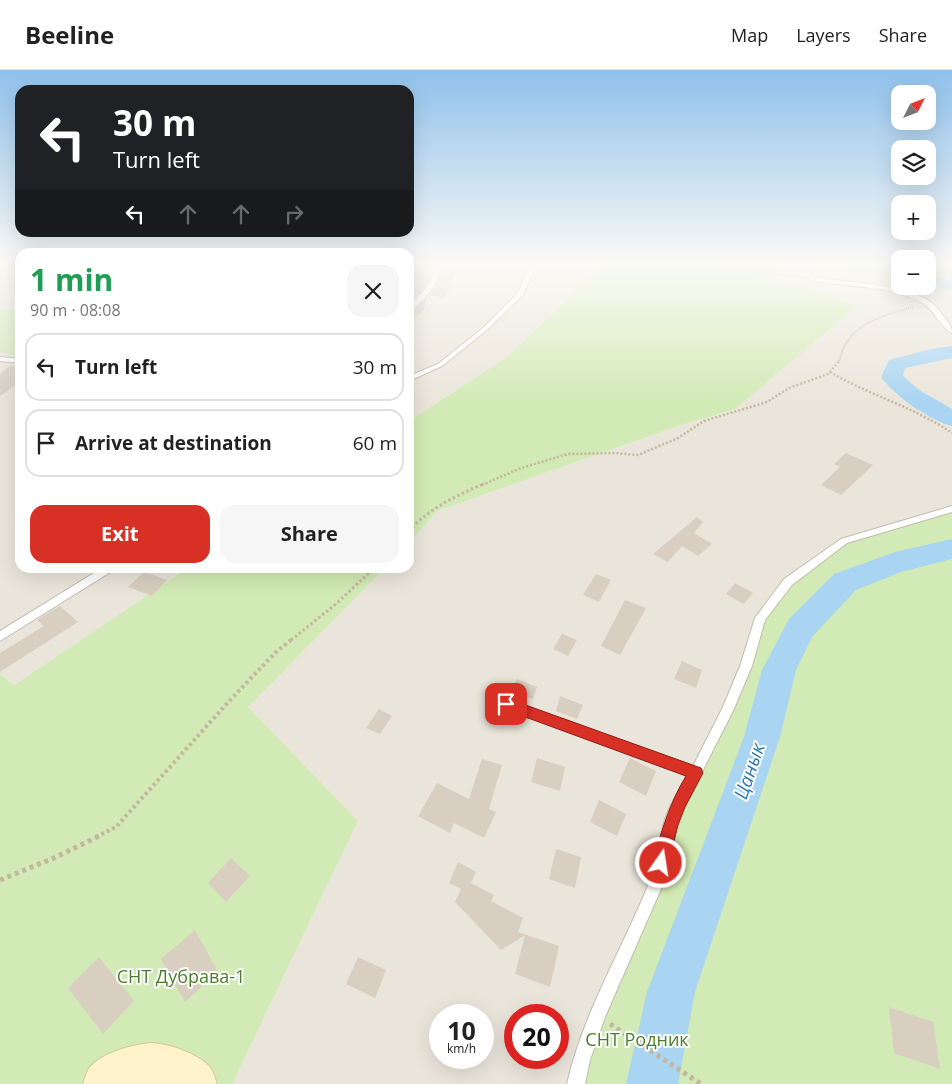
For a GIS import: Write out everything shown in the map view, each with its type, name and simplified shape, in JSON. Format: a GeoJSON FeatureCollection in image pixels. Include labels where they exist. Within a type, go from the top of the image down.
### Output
{"type":"FeatureCollection","features":[{"type":"Feature","properties":{"kind":"street"},"geometry":{"type":"LineString","coordinates":[[107,1084],[115,1077],[148,1065],[185,1076],[193,1084]]}},
{"type":"Feature","properties":{"kind":"lane"},"geometry":{"type":"LineString","coordinates":[[414,377],[440,365],[504,310]]}},
{"type":"Feature","properties":{"kind":"lane"},"geometry":{"type":"LineString","coordinates":[[934,310],[952,331]]}},
{"type":"Feature","properties":{"kind":"lane"},"geometry":{"type":"LineString","coordinates":[[0,359],[15,360]]}},
{"type":"Feature","properties":{"kind":"lane"},"geometry":{"type":"LineString","coordinates":[[576,1084],[581,1060],[597,1015],[657,882],[670,825],[746,666],[760,618],[788,582],[844,540],[952,510]]}},
{"type":"Feature","properties":{"kind":"lane"},"geometry":{"type":"LineString","coordinates":[[0,637],[101,573]]}},
{"type":"Feature","properties":{"kind":"lane"},"geometry":{"type":"LineString","coordinates":[[506,704],[696,773]]}},
{"type":"Feature","properties":{"kind":"path"},"geometry":{"type":"LineString","coordinates":[[414,525],[421,517],[458,496],[521,468],[568,454],[616,453],[638,456],[678,438],[704,421],[767,402],[789,388],[828,374],[840,360],[843,348],[859,328],[872,320],[903,310]]}},
{"type":"Feature","properties":{"kind":"path"},"geometry":{"type":"LineString","coordinates":[[830,372],[922,415],[952,433]]}},
{"type":"Feature","properties":{"kind":"path"},"geometry":{"type":"LineString","coordinates":[[0,880],[54,858],[116,827],[232,698],[275,654],[336,604],[369,573]]}},
{"type":"Feature","properties":{"kind":"path"},"geometry":{"type":"LineString","coordinates":[[597,1015],[701,1084]]}},
{"type":"Feature","properties":{"kind":"shaded area"},"geometry":{"type":"Polygon","coordinates":[[[0,310],[15,310],[15,573],[181,573],[14,685],[0,674],[0,310]]]}},
{"type":"Feature","properties":{"kind":"shaded area"},"geometry":{"type":"Polygon","coordinates":[[[414,310],[556,310],[507,357],[414,418],[414,310]]]}},
{"type":"Feature","properties":{"kind":"shaded area"},"geometry":{"type":"Polygon","coordinates":[[[851,310],[952,310],[952,509],[657,882],[576,1084],[232,1084],[358,821],[248,707],[380,573],[414,573],[414,537],[437,511],[675,427],[735,409],[851,310]]]}},
{"type":"Feature","properties":{"kind":"green space"},"geometry":{"type":"Polygon","coordinates":[[[0,310],[15,310],[15,355],[0,352],[0,310]]]}},
{"type":"Feature","properties":{"kind":"green space"},"geometry":{"type":"Polygon","coordinates":[[[556,310],[852,310],[735,409],[675,427],[437,511],[414,537],[414,418],[507,357],[556,310]]]}},
{"type":"Feature","properties":{"kind":"green space","name":"СНТ Родник"},"geometry":{"type":"Polygon","coordinates":[[[952,509],[952,1084],[576,1084],[642,915],[670,825],[696,773],[760,618],[788,582],[844,541],[952,509]]]}},
{"type":"Feature","properties":{"kind":"green space","name":"СНТ Дубрава-1"},"geometry":{"type":"Polygon","coordinates":[[[181,573],[380,573],[248,707],[358,821],[232,1084],[0,1084],[0,674],[14,685],[181,573]]]}},
{"type":"Feature","properties":{"kind":"building"},"geometry":{"type":"Polygon","coordinates":[[[414,310],[423,310],[414,318],[414,310]]]}},
{"type":"Feature","properties":{"kind":"building"},"geometry":{"type":"Polygon","coordinates":[[[10,366],[15,366],[15,386],[0,396],[0,374],[10,366]]]}},
{"type":"Feature","properties":{"kind":"building"},"geometry":{"type":"Polygon","coordinates":[[[846,453],[873,465],[841,495],[821,485],[840,467],[834,464],[846,453]]]}},
{"type":"Feature","properties":{"kind":"building"},"geometry":{"type":"Polygon","coordinates":[[[697,517],[703,522],[694,533],[712,544],[698,556],[682,546],[668,562],[653,554],[697,517]]]}},
{"type":"Feature","properties":{"kind":"building"},"geometry":{"type":"Polygon","coordinates":[[[143,573],[167,580],[152,596],[128,587],[143,573]]]}},
{"type":"Feature","properties":{"kind":"building"},"geometry":{"type":"Polygon","coordinates":[[[596,574],[611,580],[599,602],[583,595],[596,574]]]}},
{"type":"Feature","properties":{"kind":"building"},"geometry":{"type":"Polygon","coordinates":[[[735,583],[753,593],[744,604],[726,594],[735,583]]]}},
{"type":"Feature","properties":{"kind":"building"},"geometry":{"type":"Polygon","coordinates":[[[625,600],[646,608],[620,655],[601,646],[625,600]]]}},
{"type":"Feature","properties":{"kind":"building"},"geometry":{"type":"Polygon","coordinates":[[[60,606],[78,622],[0,672],[0,653],[44,626],[37,620],[60,606]]]}},
{"type":"Feature","properties":{"kind":"building"},"geometry":{"type":"Polygon","coordinates":[[[562,634],[577,640],[568,656],[553,649],[562,634]]]}},
{"type":"Feature","properties":{"kind":"building"},"geometry":{"type":"Polygon","coordinates":[[[682,661],[702,670],[696,688],[674,679],[682,661]]]}},
{"type":"Feature","properties":{"kind":"building"},"geometry":{"type":"Polygon","coordinates":[[[517,679],[537,687],[533,699],[511,692],[517,679]]]}},
{"type":"Feature","properties":{"kind":"building"},"geometry":{"type":"Polygon","coordinates":[[[560,696],[583,705],[577,719],[556,711],[560,696]]]}},
{"type":"Feature","properties":{"kind":"building"},"geometry":{"type":"Polygon","coordinates":[[[379,709],[392,716],[380,734],[366,728],[379,709]]]}},
{"type":"Feature","properties":{"kind":"building"},"geometry":{"type":"Polygon","coordinates":[[[537,758],[565,767],[560,791],[531,782],[537,758]]]}},
{"type":"Feature","properties":{"kind":"building"},"geometry":{"type":"Polygon","coordinates":[[[630,758],[656,771],[646,796],[619,782],[630,758]]]}},
{"type":"Feature","properties":{"kind":"building"},"geometry":{"type":"Polygon","coordinates":[[[482,759],[502,765],[489,809],[496,812],[484,838],[454,823],[450,833],[418,816],[437,783],[469,799],[482,759]]]}},
{"type":"Feature","properties":{"kind":"building"},"geometry":{"type":"Polygon","coordinates":[[[599,800],[626,814],[617,836],[590,822],[599,800]]]}},
{"type":"Feature","properties":{"kind":"building"},"geometry":{"type":"Polygon","coordinates":[[[556,849],[581,857],[575,888],[549,879],[556,849]]]}},
{"type":"Feature","properties":{"kind":"building"},"geometry":{"type":"Polygon","coordinates":[[[231,858],[250,876],[226,902],[208,883],[231,858]]]}},
{"type":"Feature","properties":{"kind":"building"},"geometry":{"type":"Polygon","coordinates":[[[458,862],[476,872],[471,883],[494,895],[491,901],[523,918],[518,932],[559,946],[550,987],[515,974],[525,935],[501,950],[455,902],[461,889],[449,883],[458,862]]]}},
{"type":"Feature","properties":{"kind":"building"},"geometry":{"type":"Polygon","coordinates":[[[195,930],[218,972],[185,1002],[161,959],[195,930]]]}},
{"type":"Feature","properties":{"kind":"building"},"geometry":{"type":"Polygon","coordinates":[[[99,957],[134,1001],[103,1034],[68,988],[99,957]]]}},
{"type":"Feature","properties":{"kind":"building"},"geometry":{"type":"Polygon","coordinates":[[[358,957],[386,970],[375,998],[346,984],[358,957]]]}},
{"type":"Feature","properties":{"kind":"building"},"geometry":{"type":"Polygon","coordinates":[[[889,1007],[933,1022],[940,1069],[894,1053],[889,1007]]]}},
{"type":"Feature","properties":{"kind":"waterway","name":"Цанык"},"geometry":{"type":"LineString","coordinates":[[952,352],[896,364],[892,377],[911,395],[952,419]]}},
{"type":"Feature","properties":{"kind":"waterway","name":"Цанык"},"geometry":{"type":"LineString","coordinates":[[652,1084],[671,992],[762,737],[779,670],[800,628],[845,582],[895,563],[952,549]]}},
{"type":"Feature","properties":{"kind":"route"},"geometry":{"type":"LineString","coordinates":[[506,704],[696,773],[679,803],[670,825],[661,863]]}}]}
